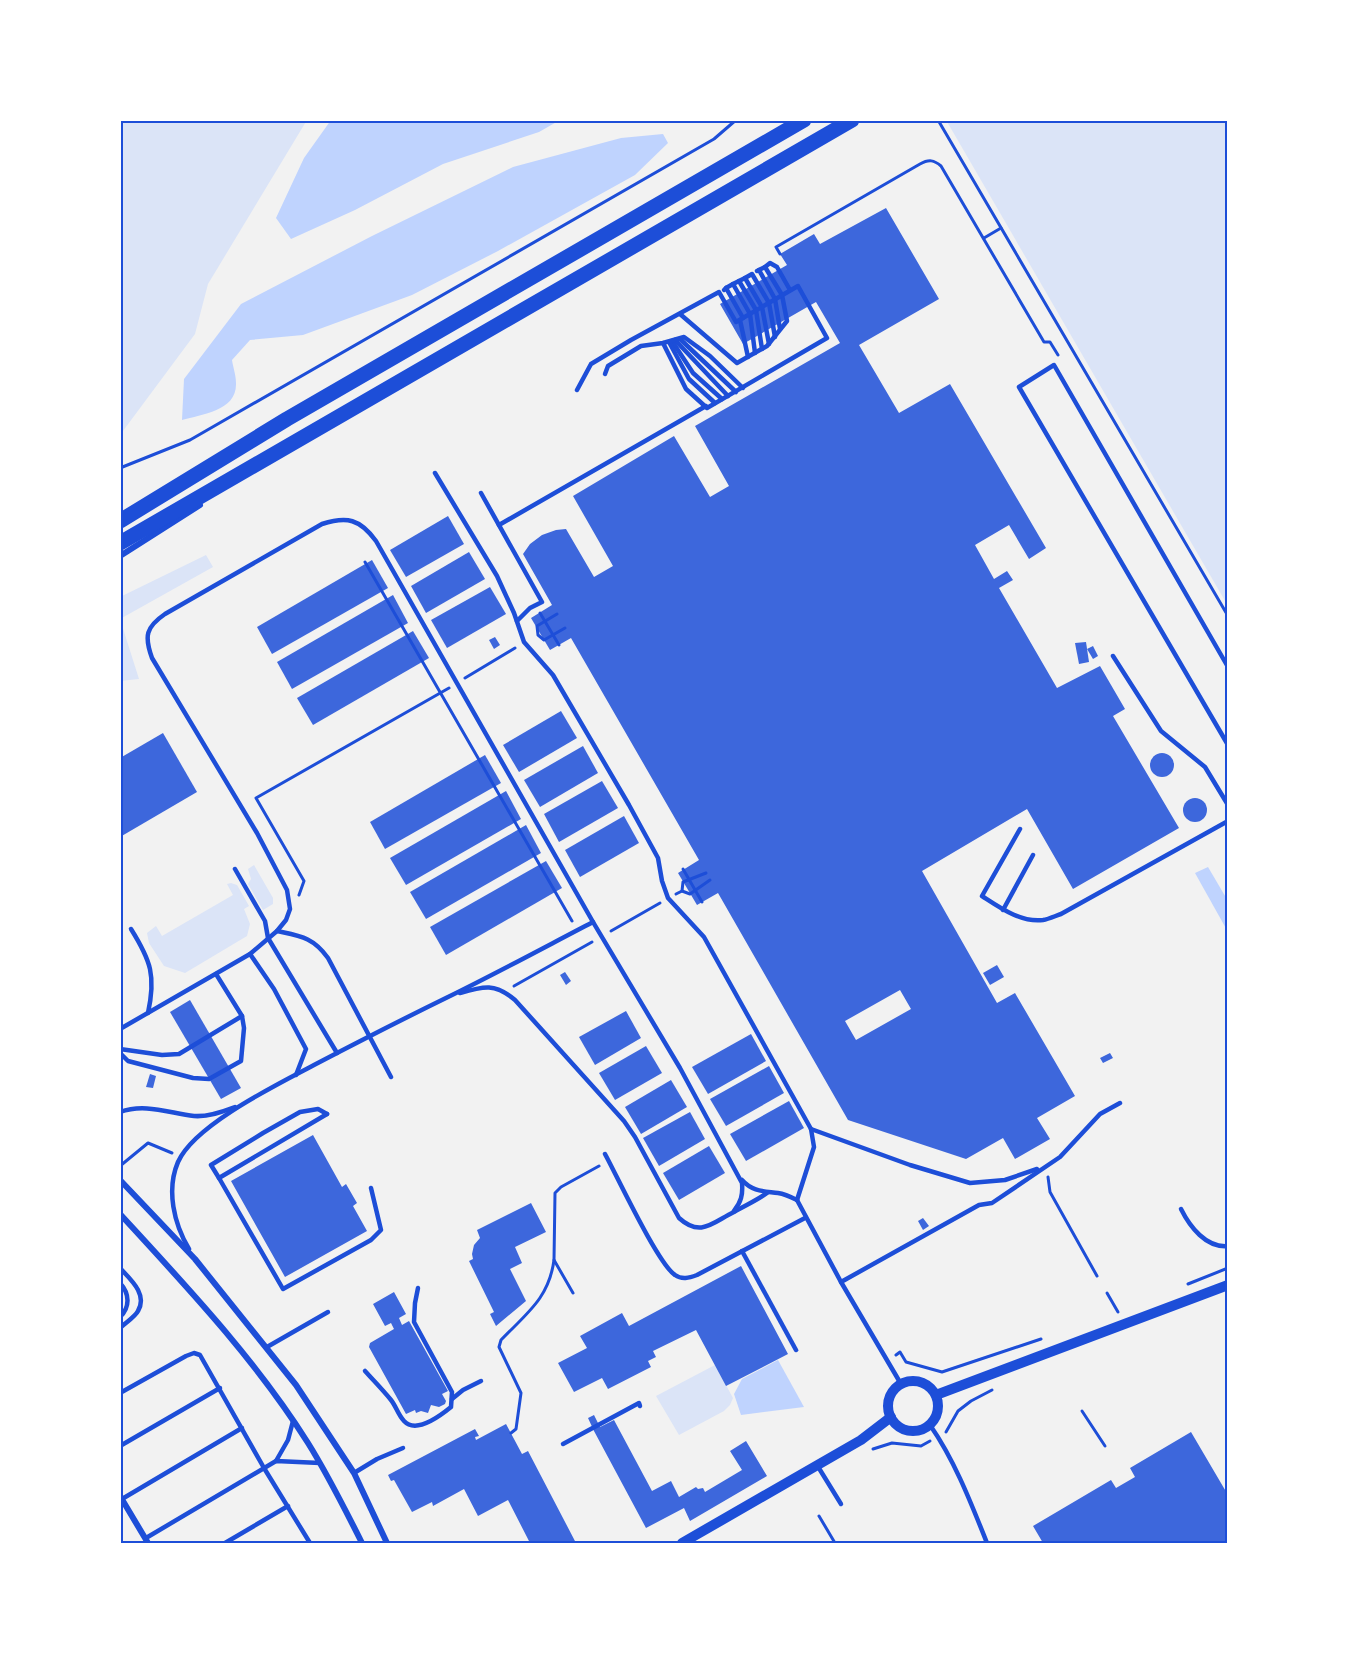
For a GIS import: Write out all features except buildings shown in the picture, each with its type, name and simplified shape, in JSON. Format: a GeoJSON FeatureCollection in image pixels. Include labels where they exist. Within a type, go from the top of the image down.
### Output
{"type":"FeatureCollection","features":[{"type":"Feature","properties":{"kind":"main road"},"geometry":{"type":"LineString","coordinates":[[120,521],[287,419],[804,120]]}},
{"type":"Feature","properties":{"kind":"main road"},"geometry":{"type":"LineString","coordinates":[[120,543],[852,120]]}},
{"type":"Feature","properties":{"kind":"street"},"geometry":{"type":"LineString","coordinates":[[120,556],[332,420]]}},
{"type":"Feature","properties":{"kind":"street"},"geometry":{"type":"LineString","coordinates":[[120,1180],[195,1259],[267,1347],[324,1425],[354,1473],[387,1543]]}},
{"type":"Feature","properties":{"kind":"street"},"geometry":{"type":"LineString","coordinates":[[120,1214],[251,1363],[320,1462],[362,1543]]}},
{"type":"Feature","properties":{"kind":"street"},"geometry":{"type":"LineString","coordinates":[[936,1395],[1228,1285]]}},
{"type":"Feature","properties":{"kind":"street"},"geometry":{"type":"LineString","coordinates":[[910,1381],[921,1382],[930,1387],[936,1395],[938,1412],[930,1425],[920,1431],[908,1431],[898,1426],[891,1417],[888,1408],[889,1399],[901,1384],[910,1381]]}},
{"type":"Feature","properties":{"kind":"street"},"geometry":{"type":"LineString","coordinates":[[682,1543],[861,1440],[891,1417]]}},
{"type":"Feature","properties":{"kind":"street"},"geometry":{"type":"LineString","coordinates":[[121,1498],[147,1541]]}},
{"type":"Feature","properties":{"kind":"lane"},"geometry":{"type":"LineString","coordinates":[[578,390],[591,364],[770,263],[777,267],[790,290]]}},
{"type":"Feature","properties":{"kind":"lane"},"geometry":{"type":"LineString","coordinates":[[680,314],[737,363],[748,357],[769,344],[787,321],[782,295],[765,267]]}},
{"type":"Feature","properties":{"kind":"lane"},"geometry":{"type":"LineString","coordinates":[[759,270],[775,299],[780,329]]}},
{"type":"Feature","properties":{"kind":"lane"},"geometry":{"type":"LineString","coordinates":[[752,274],[769,303],[775,337]]}},
{"type":"Feature","properties":{"kind":"lane"},"geometry":{"type":"LineString","coordinates":[[746,278],[762,307],[769,344]]}},
{"type":"Feature","properties":{"kind":"lane"},"geometry":{"type":"LineString","coordinates":[[739,281],[756,310],[762,349]]}},
{"type":"Feature","properties":{"kind":"lane"},"geometry":{"type":"LineString","coordinates":[[733,284],[750,314],[755,353]]}},
{"type":"Feature","properties":{"kind":"lane"},"geometry":{"type":"LineString","coordinates":[[672,341],[686,389],[707,408],[827,338],[798,286],[740,320]]}},
{"type":"Feature","properties":{"kind":"lane"},"geometry":{"type":"LineString","coordinates":[[726,288],[740,320],[748,357]]}},
{"type":"Feature","properties":{"kind":"lane"},"geometry":{"type":"LineString","coordinates":[[719,292],[740,320]]}},
{"type":"Feature","properties":{"kind":"lane"},"geometry":{"type":"LineString","coordinates":[[605,374],[608,366],[641,346],[684,337],[710,356],[743,388]]}},
{"type":"Feature","properties":{"kind":"lane"},"geometry":{"type":"LineString","coordinates":[[672,341],[736,392]]}},
{"type":"Feature","properties":{"kind":"lane"},"geometry":{"type":"LineString","coordinates":[[672,341],[728,396]]}},
{"type":"Feature","properties":{"kind":"lane"},"geometry":{"type":"LineString","coordinates":[[672,341],[693,373],[722,399]]}},
{"type":"Feature","properties":{"kind":"lane"},"geometry":{"type":"LineString","coordinates":[[672,341],[689,379],[715,404]]}},
{"type":"Feature","properties":{"kind":"lane"},"geometry":{"type":"LineString","coordinates":[[1228,667],[1054,365],[1019,387],[1228,745]]}},
{"type":"Feature","properties":{"kind":"lane"},"geometry":{"type":"LineString","coordinates":[[499,525],[705,406]]}},
{"type":"Feature","properties":{"kind":"lane"},"geometry":{"type":"LineString","coordinates":[[435,472],[497,576],[524,642],[553,675],[658,858],[668,898],[704,937],[811,1129],[814,1147],[797,1200],[841,1282],[901,1384]]}},
{"type":"Feature","properties":{"kind":"lane"},"geometry":{"type":"LineString","coordinates":[[481,493],[542,602],[530,608],[517,621]]}},
{"type":"Feature","properties":{"kind":"lane"},"geometry":{"type":"LineString","coordinates":[[120,1029],[250,954],[286,920],[290,909],[287,890],[257,832],[152,658],[146,638],[150,628],[165,614],[322,524],[335,520],[352,520],[376,540],[593,922],[680,1068],[742,1183],[741,1203],[734,1211]]}},
{"type":"Feature","properties":{"kind":"lane"},"geometry":{"type":"LineString","coordinates":[[1113,656],[1161,731],[1205,767],[1228,805]]}},
{"type":"Feature","properties":{"kind":"lane"},"geometry":{"type":"LineString","coordinates":[[1020,829],[982,896],[1003,910],[1028,920],[1043,920],[1061,915],[1228,821]]}},
{"type":"Feature","properties":{"kind":"lane"},"geometry":{"type":"LineString","coordinates":[[1003,910],[1033,855]]}},
{"type":"Feature","properties":{"kind":"lane"},"geometry":{"type":"LineString","coordinates":[[235,869],[265,921],[268,938],[337,1053]]}},
{"type":"Feature","properties":{"kind":"lane"},"geometry":{"type":"LineString","coordinates":[[195,1259],[182,1238],[175,1218],[172,1188],[178,1161],[197,1137],[240,1106],[296,1075],[593,922]]}},
{"type":"Feature","properties":{"kind":"lane"},"geometry":{"type":"LineString","coordinates":[[131,929],[146,953],[152,972],[153,992],[148,1013]]}},
{"type":"Feature","properties":{"kind":"lane"},"geometry":{"type":"LineString","coordinates":[[276,931],[306,937],[320,946],[391,1077]]}},
{"type":"Feature","properties":{"kind":"lane"},"geometry":{"type":"LineString","coordinates":[[250,954],[273,989],[306,1049],[296,1075]]}},
{"type":"Feature","properties":{"kind":"lane"},"geometry":{"type":"LineString","coordinates":[[120,1051],[128,1061],[193,1078],[209,1079],[241,1061],[244,1028],[242,1017],[216,974]]}},
{"type":"Feature","properties":{"kind":"lane"},"geometry":{"type":"LineString","coordinates":[[449,996],[482,986],[505,991],[530,1015],[624,1121],[679,1218],[686,1225],[694,1228],[710,1226],[734,1211],[755,1203],[767,1193]]}},
{"type":"Feature","properties":{"kind":"lane"},"geometry":{"type":"LineString","coordinates":[[120,1051],[162,1055],[179,1054],[242,1017]]}},
{"type":"Feature","properties":{"kind":"lane"},"geometry":{"type":"LineString","coordinates":[[841,1282],[980,1205],[992,1203],[1043,1167],[1060,1158],[1100,1114],[1120,1103]]}},
{"type":"Feature","properties":{"kind":"lane"},"geometry":{"type":"LineString","coordinates":[[120,1112],[148,1108],[196,1116],[216,1114],[240,1106]]}},
{"type":"Feature","properties":{"kind":"lane"},"geometry":{"type":"LineString","coordinates":[[219,1178],[327,1114],[318,1109],[308,1110],[263,1133],[211,1165],[283,1289],[371,1240],[381,1230],[380,1218],[371,1188]]}},
{"type":"Feature","properties":{"kind":"lane"},"geometry":{"type":"LineString","coordinates":[[811,1129],[910,1165],[970,1183],[1005,1180],[1043,1167]]}},
{"type":"Feature","properties":{"kind":"lane"},"geometry":{"type":"LineString","coordinates":[[604,1154],[662,1261],[676,1276],[686,1279],[697,1275],[805,1218]]}},
{"type":"Feature","properties":{"kind":"lane"},"geometry":{"type":"LineString","coordinates":[[737,1173],[744,1183],[753,1189],[785,1195],[797,1200]]}},
{"type":"Feature","properties":{"kind":"lane"},"geometry":{"type":"LineString","coordinates":[[1181,1209],[1202,1237],[1219,1246],[1228,1246]]}},
{"type":"Feature","properties":{"kind":"lane"},"geometry":{"type":"LineString","coordinates":[[742,1251],[796,1350]]}},
{"type":"Feature","properties":{"kind":"lane"},"geometry":{"type":"LineString","coordinates":[[120,1268],[135,1284],[141,1298],[138,1311],[120,1328]]}},
{"type":"Feature","properties":{"kind":"lane"},"geometry":{"type":"LineString","coordinates":[[120,1283],[127,1295],[128,1303],[126,1311],[120,1317]]}},
{"type":"Feature","properties":{"kind":"lane"},"geometry":{"type":"LineString","coordinates":[[365,1371],[393,1401],[404,1421],[411,1425],[421,1425],[451,1407],[452,1392],[414,1322],[418,1288]]}},
{"type":"Feature","properties":{"kind":"lane"},"geometry":{"type":"LineString","coordinates":[[769,1300],[776,1296]]}},
{"type":"Feature","properties":{"kind":"lane"},"geometry":{"type":"LineString","coordinates":[[267,1347],[328,1312]]}},
{"type":"Feature","properties":{"kind":"lane"},"geometry":{"type":"LineString","coordinates":[[120,1393],[194,1353],[200,1355],[264,1468],[310,1543]]}},
{"type":"Feature","properties":{"kind":"lane"},"geometry":{"type":"LineString","coordinates":[[452,1399],[463,1390],[481,1381]]}},
{"type":"Feature","properties":{"kind":"lane"},"geometry":{"type":"LineString","coordinates":[[120,1446],[220,1388]]}},
{"type":"Feature","properties":{"kind":"lane"},"geometry":{"type":"LineString","coordinates":[[563,1444],[639,1403],[640,1406]]}},
{"type":"Feature","properties":{"kind":"lane"},"geometry":{"type":"LineString","coordinates":[[147,1541],[276,1461],[288,1440],[293,1421]]}},
{"type":"Feature","properties":{"kind":"lane"},"geometry":{"type":"LineString","coordinates":[[930,1425],[961,1480],[987,1543]]}},
{"type":"Feature","properties":{"kind":"lane"},"geometry":{"type":"LineString","coordinates":[[121,1498],[242,1428]]}},
{"type":"Feature","properties":{"kind":"lane"},"geometry":{"type":"LineString","coordinates":[[354,1473],[377,1459],[403,1448]]}},
{"type":"Feature","properties":{"kind":"lane"},"geometry":{"type":"LineString","coordinates":[[276,1461],[320,1462]]}},
{"type":"Feature","properties":{"kind":"lane"},"geometry":{"type":"LineString","coordinates":[[817,1465],[841,1504]]}},
{"type":"Feature","properties":{"kind":"lane"},"geometry":{"type":"LineString","coordinates":[[225,1543],[288,1506]]}},
{"type":"Feature","properties":{"kind":"path"},"geometry":{"type":"LineString","coordinates":[[120,468],[190,440],[714,139],[736,120]]}},
{"type":"Feature","properties":{"kind":"path"},"geometry":{"type":"LineString","coordinates":[[938,120],[1228,616]]}},
{"type":"Feature","properties":{"kind":"path"},"geometry":{"type":"LineString","coordinates":[[780,254],[776,247],[928,160],[936,162],[941,166],[1044,342],[1050,342],[1058,355],[1054,365]]}},
{"type":"Feature","properties":{"kind":"path"},"geometry":{"type":"LineString","coordinates":[[984,238],[1001,228]]}},
{"type":"Feature","properties":{"kind":"path"},"geometry":{"type":"LineString","coordinates":[[365,561],[577,930]]}},
{"type":"Feature","properties":{"kind":"path"},"geometry":{"type":"LineString","coordinates":[[540,612],[559,645]]}},
{"type":"Feature","properties":{"kind":"path"},"geometry":{"type":"LineString","coordinates":[[557,614],[537,626],[538,635],[544,640],[565,628]]}},
{"type":"Feature","properties":{"kind":"path"},"geometry":{"type":"LineString","coordinates":[[290,909],[301,891],[304,880],[256,798],[538,635]]}},
{"type":"Feature","properties":{"kind":"path"},"geometry":{"type":"LineString","coordinates":[[683,869],[702,902]]}},
{"type":"Feature","properties":{"kind":"path"},"geometry":{"type":"LineString","coordinates":[[682,891],[683,882],[706,873]]}},
{"type":"Feature","properties":{"kind":"path"},"geometry":{"type":"LineString","coordinates":[[505,991],[668,898],[682,891],[690,894],[710,880]]}},
{"type":"Feature","properties":{"kind":"path"},"geometry":{"type":"LineString","coordinates":[[120,1166],[148,1143],[182,1157]]}},
{"type":"Feature","properties":{"kind":"path"},"geometry":{"type":"LineString","coordinates":[[511,1433],[516,1429],[521,1393],[499,1347],[501,1340],[542,1298],[552,1276],[555,1193],[561,1187],[608,1161]]}},
{"type":"Feature","properties":{"kind":"path"},"geometry":{"type":"LineString","coordinates":[[1048,1175],[1050,1192],[1097,1276]]}},
{"type":"Feature","properties":{"kind":"path"},"geometry":{"type":"LineString","coordinates":[[554,1260],[573,1293]]}},
{"type":"Feature","properties":{"kind":"path"},"geometry":{"type":"LineString","coordinates":[[1184,1286],[1228,1268]]}},
{"type":"Feature","properties":{"kind":"path"},"geometry":{"type":"LineString","coordinates":[[1107,1293],[1118,1312]]}},
{"type":"Feature","properties":{"kind":"path"},"geometry":{"type":"LineString","coordinates":[[888,1360],[900,1352],[906,1362],[942,1372],[1044,1338]]}},
{"type":"Feature","properties":{"kind":"path"},"geometry":{"type":"LineString","coordinates":[[864,1454],[892,1443],[921,1446],[947,1432],[957,1411],[993,1389]]}},
{"type":"Feature","properties":{"kind":"path"},"geometry":{"type":"LineString","coordinates":[[1082,1411],[1105,1446]]}},
{"type":"Feature","properties":{"kind":"path"},"geometry":{"type":"LineString","coordinates":[[819,1516],[836,1543]]}},
{"type":"Feature","properties":{"kind":"shaded area"},"geometry":{"type":"Polygon","coordinates":[[[120,120],[307,120],[208,284],[195,334],[120,435],[120,120]]]}},
{"type":"Feature","properties":{"kind":"shaded area"},"geometry":{"type":"Polygon","coordinates":[[[946,120],[1228,120],[1228,606],[946,120]]]}},
{"type":"Feature","properties":{"kind":"shaded area"},"geometry":{"type":"Polygon","coordinates":[[[206,555],[213,567],[120,619],[120,597],[206,555]]]}},
{"type":"Feature","properties":{"kind":"shaded area"},"geometry":{"type":"Polygon","coordinates":[[[120,619],[139,679],[120,681],[120,619]]]}},
{"type":"Feature","properties":{"kind":"shaded area"},"geometry":{"type":"Polygon","coordinates":[[[254,865],[273,898],[273,904],[263,910],[248,884],[251,879],[248,869],[254,865]]]}},
{"type":"Feature","properties":{"kind":"shaded area"},"geometry":{"type":"Polygon","coordinates":[[[227,884],[237,885],[249,906],[244,909],[250,924],[247,936],[185,973],[164,966],[149,943],[147,933],[156,926],[162,936],[233,895],[227,884]]]}},
{"type":"Feature","properties":{"kind":"shaded area"},"geometry":{"type":"Polygon","coordinates":[[[715,1365],[733,1398],[730,1405],[724,1411],[679,1435],[656,1396],[715,1365]]]}},
{"type":"Feature","properties":{"kind":"water"},"geometry":{"type":"Polygon","coordinates":[[[331,120],[560,120],[539,132],[443,164],[355,210],[291,239],[276,218],[304,158],[331,120]]]}},
{"type":"Feature","properties":{"kind":"water"},"geometry":{"type":"Polygon","coordinates":[[[663,134],[668,143],[635,175],[498,251],[412,295],[303,335],[250,340],[232,360],[236,383],[231,400],[217,410],[182,420],[184,379],[241,304],[372,236],[513,167],[621,138],[663,134]]]}},
{"type":"Feature","properties":{"kind":"water"},"geometry":{"type":"Polygon","coordinates":[[[1208,867],[1228,901],[1228,932],[1195,873],[1208,867]]]}},
{"type":"Feature","properties":{"kind":"water"},"geometry":{"type":"Polygon","coordinates":[[[778,1360],[804,1407],[741,1415],[734,1394],[742,1379],[778,1360]]]}}]}
